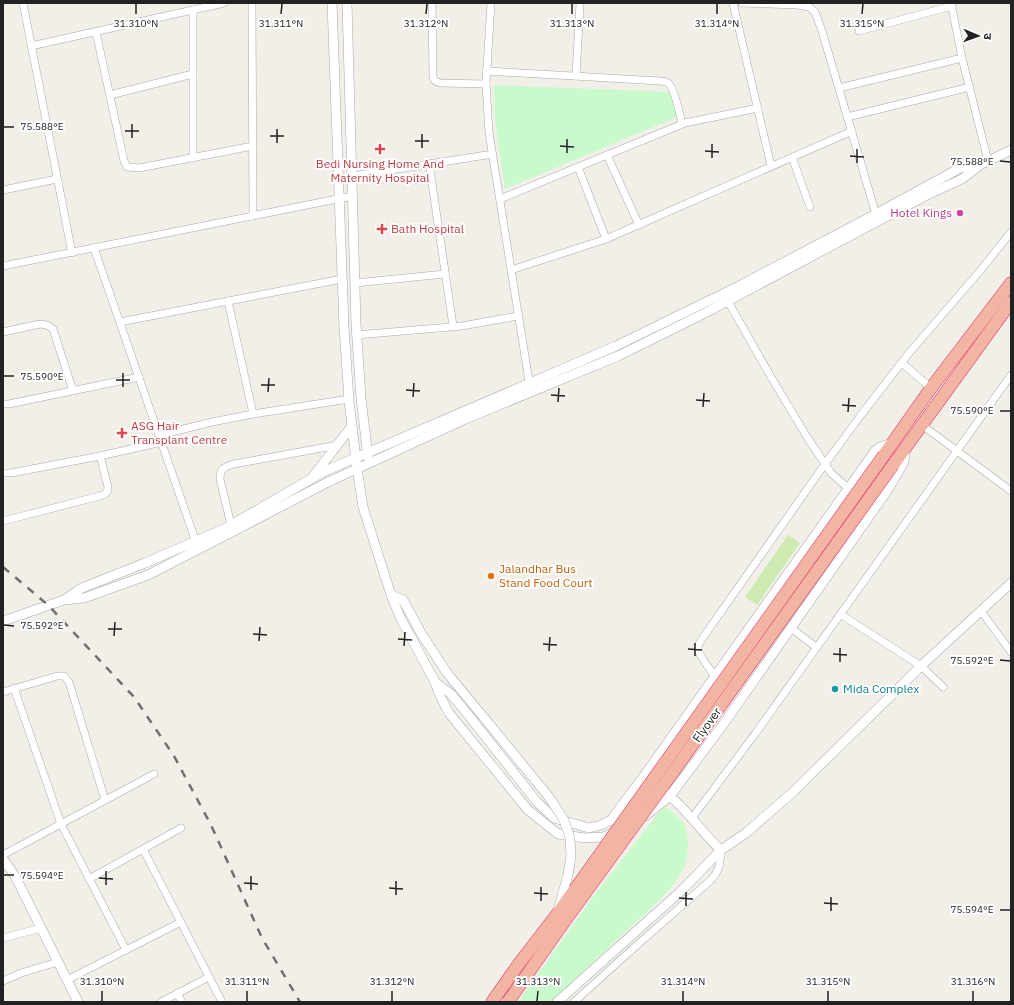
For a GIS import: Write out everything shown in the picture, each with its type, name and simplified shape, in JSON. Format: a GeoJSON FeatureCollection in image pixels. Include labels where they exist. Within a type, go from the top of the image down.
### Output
{"type":"FeatureCollection","features":[{"type":"Feature","properties":{"kind":"highway","name":"Flyover"},"geometry":{"type":"LineString","coordinates":[[492,1002],[558,913],[931,388],[1011,283]]}},
{"type":"Feature","properties":{"kind":"highway","name":"Flyover"},"geometry":{"type":"LineString","coordinates":[[508,1002],[564,922],[1011,302]]}},
{"type":"Feature","properties":{"kind":"street"},"geometry":{"type":"LineString","coordinates":[[23,3],[72,252]]}},
{"type":"Feature","properties":{"kind":"street"},"geometry":{"type":"LineString","coordinates":[[32,46],[224,3]]}},
{"type":"Feature","properties":{"kind":"street"},"geometry":{"type":"LineString","coordinates":[[252,3],[253,216]]}},
{"type":"Feature","properties":{"kind":"street"},"geometry":{"type":"LineString","coordinates":[[332,3],[344,327],[355,458],[363,508],[391,595],[449,713],[528,810],[558,834],[584,838],[604,837],[642,818],[670,796],[725,722],[886,491],[904,462],[905,448]]}},
{"type":"Feature","properties":{"kind":"street"},"geometry":{"type":"LineString","coordinates":[[346,3],[356,335],[368,463]]}},
{"type":"Feature","properties":{"kind":"street"},"geometry":{"type":"LineString","coordinates":[[432,3],[434,80],[441,83],[486,84]]}},
{"type":"Feature","properties":{"kind":"street"},"geometry":{"type":"LineString","coordinates":[[491,3],[486,71],[489,133],[530,388]]}},
{"type":"Feature","properties":{"kind":"street"},"geometry":{"type":"LineString","coordinates":[[576,76],[580,3]]}},
{"type":"Feature","properties":{"kind":"street"},"geometry":{"type":"LineString","coordinates":[[733,3],[771,166]]}},
{"type":"Feature","properties":{"kind":"street"},"geometry":{"type":"LineString","coordinates":[[742,3],[798,5],[809,7],[815,12],[877,217]]}},
{"type":"Feature","properties":{"kind":"street"},"geometry":{"type":"LineString","coordinates":[[860,30],[952,5],[962,58],[970,87],[984,163]]}},
{"type":"Feature","properties":{"kind":"street"},"geometry":{"type":"LineString","coordinates":[[193,10],[193,158]]}},
{"type":"Feature","properties":{"kind":"street"},"geometry":{"type":"LineString","coordinates":[[96,32],[124,161],[128,167],[140,168],[252,146]]}},
{"type":"Feature","properties":{"kind":"street"},"geometry":{"type":"LineString","coordinates":[[839,88],[962,58]]}},
{"type":"Feature","properties":{"kind":"street"},"geometry":{"type":"LineString","coordinates":[[486,71],[660,80],[670,84],[673,89],[682,124]]}},
{"type":"Feature","properties":{"kind":"street"},"geometry":{"type":"LineString","coordinates":[[110,95],[193,74]]}},
{"type":"Feature","properties":{"kind":"street"},"geometry":{"type":"LineString","coordinates":[[847,117],[970,87]]}},
{"type":"Feature","properties":{"kind":"street"},"geometry":{"type":"LineString","coordinates":[[500,199],[682,124],[758,108]]}},
{"type":"Feature","properties":{"kind":"street"},"geometry":{"type":"LineString","coordinates":[[511,270],[606,239],[852,131]]}},
{"type":"Feature","properties":{"kind":"street"},"geometry":{"type":"LineString","coordinates":[[3,621],[64,600],[82,588],[197,545],[357,468],[468,418],[616,346],[725,297],[877,217],[960,168],[984,163],[1011,150]]}},
{"type":"Feature","properties":{"kind":"street"},"geometry":{"type":"LineString","coordinates":[[352,176],[492,154]]}},
{"type":"Feature","properties":{"kind":"street"},"geometry":{"type":"LineString","coordinates":[[607,155],[639,225]]}},
{"type":"Feature","properties":{"kind":"street"},"geometry":{"type":"LineString","coordinates":[[792,157],[810,207]]}},
{"type":"Feature","properties":{"kind":"street"},"geometry":{"type":"LineString","coordinates":[[428,164],[454,326]]}},
{"type":"Feature","properties":{"kind":"street"},"geometry":{"type":"LineString","coordinates":[[578,167],[606,239]]}},
{"type":"Feature","properties":{"kind":"street"},"geometry":{"type":"LineString","coordinates":[[3,190],[58,179]]}},
{"type":"Feature","properties":{"kind":"street"},"geometry":{"type":"LineString","coordinates":[[3,266],[352,196]]}},
{"type":"Feature","properties":{"kind":"street"},"geometry":{"type":"LineString","coordinates":[[715,677],[699,653],[699,643],[861,415],[902,363],[1011,232]]}},
{"type":"Feature","properties":{"kind":"street"},"geometry":{"type":"LineString","coordinates":[[94,248],[197,545]]}},
{"type":"Feature","properties":{"kind":"street"},"geometry":{"type":"LineString","coordinates":[[354,283],[446,274]]}},
{"type":"Feature","properties":{"kind":"street"},"geometry":{"type":"LineString","coordinates":[[120,322],[342,279]]}},
{"type":"Feature","properties":{"kind":"street"},"geometry":{"type":"LineString","coordinates":[[725,297],[788,406],[825,464],[831,473],[849,489]]}},
{"type":"Feature","properties":{"kind":"street"},"geometry":{"type":"LineString","coordinates":[[228,301],[253,414]]}},
{"type":"Feature","properties":{"kind":"street"},"geometry":{"type":"LineString","coordinates":[[356,335],[454,326],[518,316]]}},
{"type":"Feature","properties":{"kind":"street"},"geometry":{"type":"LineString","coordinates":[[3,332],[40,324],[49,325],[53,329],[73,391]]}},
{"type":"Feature","properties":{"kind":"street"},"geometry":{"type":"LineString","coordinates":[[902,363],[931,388]]}},
{"type":"Feature","properties":{"kind":"street"},"geometry":{"type":"LineString","coordinates":[[692,818],[755,734],[1011,375]]}},
{"type":"Feature","properties":{"kind":"street"},"geometry":{"type":"LineString","coordinates":[[3,404],[139,377]]}},
{"type":"Feature","properties":{"kind":"street"},"geometry":{"type":"LineString","coordinates":[[197,545],[325,471],[530,388]]}},
{"type":"Feature","properties":{"kind":"street"},"geometry":{"type":"LineString","coordinates":[[160,435],[212,422],[349,398]]}},
{"type":"Feature","properties":{"kind":"street"},"geometry":{"type":"LineString","coordinates":[[922,425],[1011,491]]}},
{"type":"Feature","properties":{"kind":"street"},"geometry":{"type":"LineString","coordinates":[[311,479],[352,426]]}},
{"type":"Feature","properties":{"kind":"street"},"geometry":{"type":"LineString","coordinates":[[3,473],[11,473],[100,456],[162,442]]}},
{"type":"Feature","properties":{"kind":"street"},"geometry":{"type":"LineString","coordinates":[[435,682],[450,694],[462,707],[537,802],[554,818],[589,828],[602,825],[611,820],[644,776],[875,451],[880,447],[892,443]]}},
{"type":"Feature","properties":{"kind":"street"},"geometry":{"type":"LineString","coordinates":[[231,525],[220,479],[222,469],[234,464],[338,445]]}},
{"type":"Feature","properties":{"kind":"street"},"geometry":{"type":"LineString","coordinates":[[3,521],[106,494],[108,487],[100,456]]}},
{"type":"Feature","properties":{"kind":"street"},"geometry":{"type":"LineString","coordinates":[[556,1002],[680,892],[721,850],[746,833],[793,792],[921,666],[1011,583]]}},
{"type":"Feature","properties":{"kind":"street","name":"Flyover"},"geometry":{"type":"LineString","coordinates":[[391,595],[403,600],[421,633],[447,673],[549,797],[564,820],[570,838],[570,856],[568,875],[558,913]]}},
{"type":"Feature","properties":{"kind":"street"},"geometry":{"type":"LineString","coordinates":[[980,611],[1011,652]]}},
{"type":"Feature","properties":{"kind":"street"},"geometry":{"type":"LineString","coordinates":[[840,614],[921,666],[943,687]]}},
{"type":"Feature","properties":{"kind":"street"},"geometry":{"type":"LineString","coordinates":[[790,628],[816,647]]}},
{"type":"Feature","properties":{"kind":"street"},"geometry":{"type":"LineString","coordinates":[[3,692],[57,676],[64,676],[68,682],[105,800]]}},
{"type":"Feature","properties":{"kind":"street"},"geometry":{"type":"LineString","coordinates":[[14,688],[61,824],[126,950]]}},
{"type":"Feature","properties":{"kind":"street"},"geometry":{"type":"LineString","coordinates":[[3,855],[154,774]]}},
{"type":"Feature","properties":{"kind":"street"},"geometry":{"type":"LineString","coordinates":[[644,776],[670,796],[721,850]]}},
{"type":"Feature","properties":{"kind":"street"},"geometry":{"type":"LineString","coordinates":[[89,879],[181,828]]}},
{"type":"Feature","properties":{"kind":"street"},"geometry":{"type":"LineString","coordinates":[[143,849],[222,1002]]}},
{"type":"Feature","properties":{"kind":"street"},"geometry":{"type":"LineString","coordinates":[[574,1002],[711,880],[717,873],[720,863],[721,850]]}},
{"type":"Feature","properties":{"kind":"street"},"geometry":{"type":"LineString","coordinates":[[3,860],[15,876],[78,1002]]}},
{"type":"Feature","properties":{"kind":"street"},"geometry":{"type":"LineString","coordinates":[[67,980],[181,922]]}},
{"type":"Feature","properties":{"kind":"street"},"geometry":{"type":"LineString","coordinates":[[3,938],[41,928]]}},
{"type":"Feature","properties":{"kind":"street"},"geometry":{"type":"LineString","coordinates":[[3,981],[21,973],[58,962]]}},
{"type":"Feature","properties":{"kind":"street"},"geometry":{"type":"LineString","coordinates":[[161,1002],[209,977]]}},
{"type":"Feature","properties":{"kind":"street"},"geometry":{"type":"LineString","coordinates":[[177,993],[182,1002]]}},
{"type":"Feature","properties":{"kind":"green space"},"geometry":{"type":"Polygon","coordinates":[[[494,85],[671,92],[677,117],[505,189],[495,120],[494,85]]]}},
{"type":"Feature","properties":{"kind":"green space"},"geometry":{"type":"Polygon","coordinates":[[[788,535],[800,543],[757,605],[745,597],[788,535]]]}},
{"type":"Feature","properties":{"kind":"green space"},"geometry":{"type":"Polygon","coordinates":[[[664,806],[682,821],[686,829],[688,840],[687,859],[679,877],[652,907],[550,1002],[518,1002],[593,897],[664,806]]]}},
{"type":"Feature","properties":{"kind":"railway"},"geometry":{"type":"LineString","coordinates":[[3,567],[48,605],[134,697],[174,756],[211,825],[262,938],[300,1002]]}},
{"type":"Feature","properties":{"kind":"place","name":"Bedi Nursing Home And Maternity Hospital"},"geometry":{"type":"Point","coordinates":[380,149]}},
{"type":"Feature","properties":{"kind":"place","name":"Hotel Kings"},"geometry":{"type":"Point","coordinates":[960,213]}},
{"type":"Feature","properties":{"kind":"place","name":"Bath Hospital"},"geometry":{"type":"Point","coordinates":[382,229]}},
{"type":"Feature","properties":{"kind":"place","name":"ASG Hair Transplant Centre"},"geometry":{"type":"Point","coordinates":[122,433]}},
{"type":"Feature","properties":{"kind":"place","name":"Jalandhar Bus Stand Food Court"},"geometry":{"type":"Point","coordinates":[491,576]}},
{"type":"Feature","properties":{"kind":"place","name":"Mida Complex"},"geometry":{"type":"Point","coordinates":[835,689]}}]}
